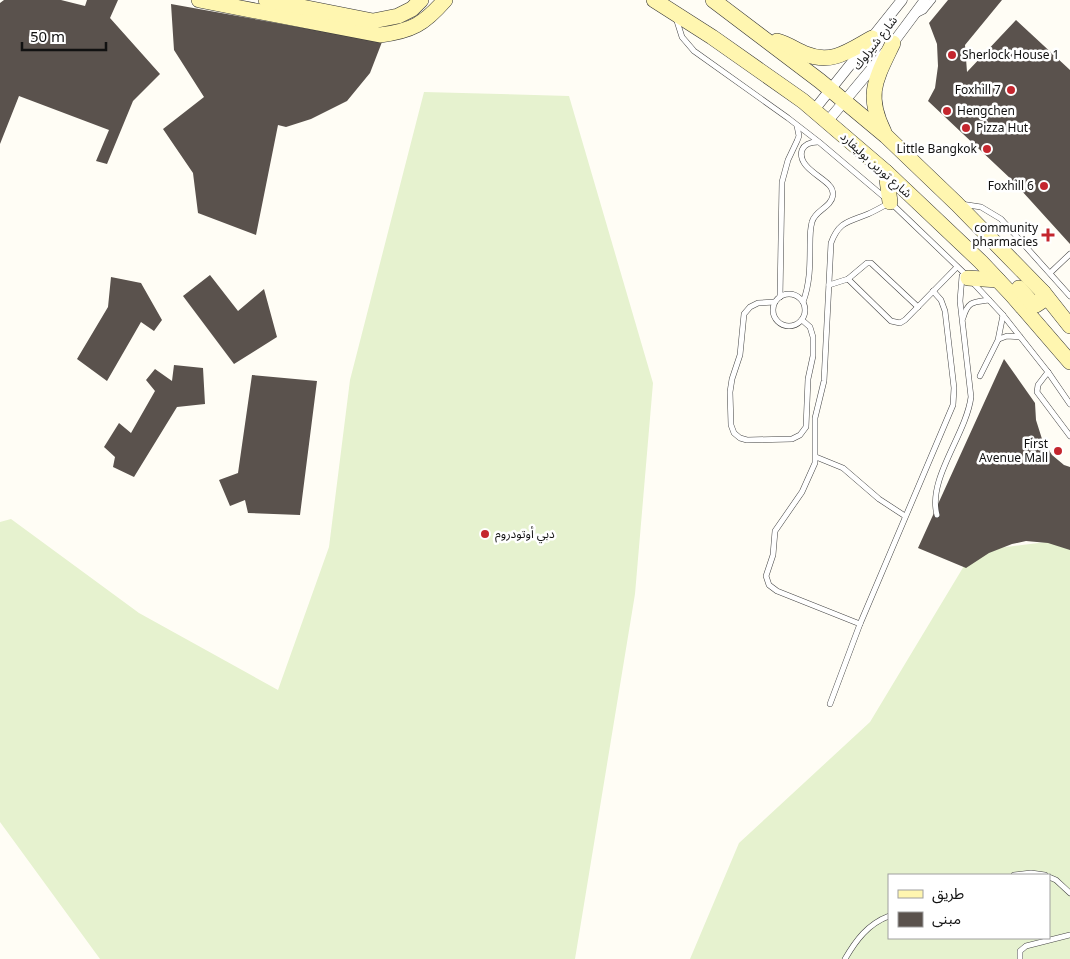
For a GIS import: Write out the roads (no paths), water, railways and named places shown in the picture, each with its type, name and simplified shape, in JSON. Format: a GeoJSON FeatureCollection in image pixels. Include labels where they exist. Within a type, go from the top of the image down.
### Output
{"type":"FeatureCollection","features":[{"type":"Feature","properties":{"kind":"main road"},"geometry":{"type":"LineString","coordinates":[[199,0],[380,35],[402,32],[417,26],[433,14],[445,0]]}},
{"type":"Feature","properties":{"kind":"main road"},"geometry":{"type":"LineString","coordinates":[[266,0],[372,21],[398,16],[412,9],[421,0]]}},
{"type":"Feature","properties":{"kind":"main road","name":"شارع تورين بوليفارد"},"geometry":{"type":"LineString","coordinates":[[654,0],[757,67],[814,110],[886,172],[981,262],[1070,362]]}},
{"type":"Feature","properties":{"kind":"main road"},"geometry":{"type":"LineString","coordinates":[[713,0],[769,42],[886,136],[957,204],[1043,292],[1070,326]]}},
{"type":"Feature","properties":{"kind":"main road"},"geometry":{"type":"LineString","coordinates":[[769,42],[785,43],[806,55],[828,58],[837,57],[872,38]]}},
{"type":"Feature","properties":{"kind":"main road"},"geometry":{"type":"LineString","coordinates":[[886,136],[877,118],[874,94],[878,75],[893,43]]}},
{"type":"Feature","properties":{"kind":"main road"},"geometry":{"type":"LineString","coordinates":[[886,172],[890,202]]}},
{"type":"Feature","properties":{"kind":"main road"},"geometry":{"type":"LineString","coordinates":[[981,262],[997,264],[1034,304],[1041,303],[1043,292]]}},
{"type":"Feature","properties":{"kind":"main road"},"geometry":{"type":"LineString","coordinates":[[962,272],[998,280]]}},
{"type":"Feature","properties":{"kind":"street","name":"شارع شيرلوك"},"geometry":{"type":"LineString","coordinates":[[814,110],[902,0]]}},
{"type":"Feature","properties":{"kind":"street","name":"شارع شيرلوك"},"geometry":{"type":"LineString","coordinates":[[827,122],[893,43],[925,0]]}},
{"type":"Feature","properties":{"kind":"lane"},"geometry":{"type":"LineString","coordinates":[[911,17],[924,11],[933,0]]}},
{"type":"Feature","properties":{"kind":"lane"},"geometry":{"type":"LineString","coordinates":[[675,13],[682,38],[690,47],[819,142],[890,202],[962,272],[1003,315],[1048,372],[1070,404]]}},
{"type":"Feature","properties":{"kind":"lane"},"geometry":{"type":"LineString","coordinates":[[797,125],[798,136],[785,167],[782,182],[780,296],[775,302],[774,315],[778,322],[791,326],[802,320],[805,311],[803,302],[810,277],[811,224],[816,214],[831,201],[833,192],[828,184],[807,166],[802,157],[803,148],[806,145],[819,142]]}},
{"type":"Feature","properties":{"kind":"lane"},"geometry":{"type":"LineString","coordinates":[[791,152],[802,157]]}},
{"type":"Feature","properties":{"kind":"lane"},"geometry":{"type":"LineString","coordinates":[[860,624],[773,589],[767,581],[767,572],[774,555],[775,531],[802,492],[813,469],[816,457],[815,418],[824,387],[830,250],[834,236],[844,223],[873,212],[890,202]]}},
{"type":"Feature","properties":{"kind":"lane"},"geometry":{"type":"LineString","coordinates":[[957,204],[973,205],[995,214],[1070,296]]}},
{"type":"Feature","properties":{"kind":"lane"},"geometry":{"type":"LineString","coordinates":[[1050,273],[1070,254]]}},
{"type":"Feature","properties":{"kind":"lane"},"geometry":{"type":"LineString","coordinates":[[829,285],[848,279],[867,263],[871,263],[918,307]]}},
{"type":"Feature","properties":{"kind":"lane"},"geometry":{"type":"LineString","coordinates":[[848,279],[894,323],[903,322],[933,291],[962,272]]}},
{"type":"Feature","properties":{"kind":"lane"},"geometry":{"type":"LineString","coordinates":[[937,515],[935,500],[937,486],[968,412],[971,398],[960,301],[962,272]]}},
{"type":"Feature","properties":{"kind":"lane"},"geometry":{"type":"LineString","coordinates":[[830,704],[860,624],[950,414],[954,397],[945,311],[941,300],[933,291]]}},
{"type":"Feature","properties":{"kind":"lane"},"geometry":{"type":"LineString","coordinates":[[780,296],[793,295],[803,302]]}},
{"type":"Feature","properties":{"kind":"lane"},"geometry":{"type":"LineString","coordinates":[[962,320],[969,304],[989,300]]}},
{"type":"Feature","properties":{"kind":"lane"},"geometry":{"type":"LineString","coordinates":[[775,302],[758,303],[750,307],[744,314],[740,355],[730,392],[732,429],[740,438],[747,440],[787,440],[796,438],[803,431],[807,422],[808,379],[813,356],[813,338],[810,327],[802,320]]}},
{"type":"Feature","properties":{"kind":"lane"},"geometry":{"type":"LineString","coordinates":[[980,376],[998,340],[1003,315]]}},
{"type":"Feature","properties":{"kind":"lane"},"geometry":{"type":"LineString","coordinates":[[998,340],[1007,336],[1020,337]]}},
{"type":"Feature","properties":{"kind":"lane"},"geometry":{"type":"LineString","coordinates":[[1048,372],[1038,385],[1037,392],[1070,436]]}},
{"type":"Feature","properties":{"kind":"lane"},"geometry":{"type":"LineString","coordinates":[[816,457],[843,468],[879,499],[905,516]]}},
{"type":"Feature","properties":{"kind":"lane"},"geometry":{"type":"LineString","coordinates":[[1022,874],[1038,874]]}},
{"type":"Feature","properties":{"kind":"lane"},"geometry":{"type":"LineString","coordinates":[[1050,877],[1056,880],[1070,893]]}},
{"type":"Feature","properties":{"kind":"lane"},"geometry":{"type":"LineString","coordinates":[[845,959],[851,948],[865,932],[882,918],[888,916]]}},
{"type":"Feature","properties":{"kind":"lane"},"geometry":{"type":"LineString","coordinates":[[1020,959],[1020,951],[1026,946],[1070,935]]}},
{"type":"Feature","properties":{"kind":"place","name":"Sherlock House 1"},"geometry":{"type":"Point","coordinates":[952,55]}},
{"type":"Feature","properties":{"kind":"place","name":"Foxhill 7"},"geometry":{"type":"Point","coordinates":[1011,90]}},
{"type":"Feature","properties":{"kind":"place","name":"Hengchen"},"geometry":{"type":"Point","coordinates":[947,111]}},
{"type":"Feature","properties":{"kind":"place","name":"Pizza Hut"},"geometry":{"type":"Point","coordinates":[966,128]}},
{"type":"Feature","properties":{"kind":"place","name":"Little Bangkok"},"geometry":{"type":"Point","coordinates":[987,149]}},
{"type":"Feature","properties":{"kind":"place","name":"Foxhill 6"},"geometry":{"type":"Point","coordinates":[1044,186]}},
{"type":"Feature","properties":{"kind":"place","name":"community pharmacies"},"geometry":{"type":"Point","coordinates":[1048,235]}},
{"type":"Feature","properties":{"kind":"place","name":"First Avenue Mall"},"geometry":{"type":"Point","coordinates":[1058,451]}},
{"type":"Feature","properties":{"kind":"place","name":"دبي أوتودروم"},"geometry":{"type":"Point","coordinates":[485,534]}}]}
